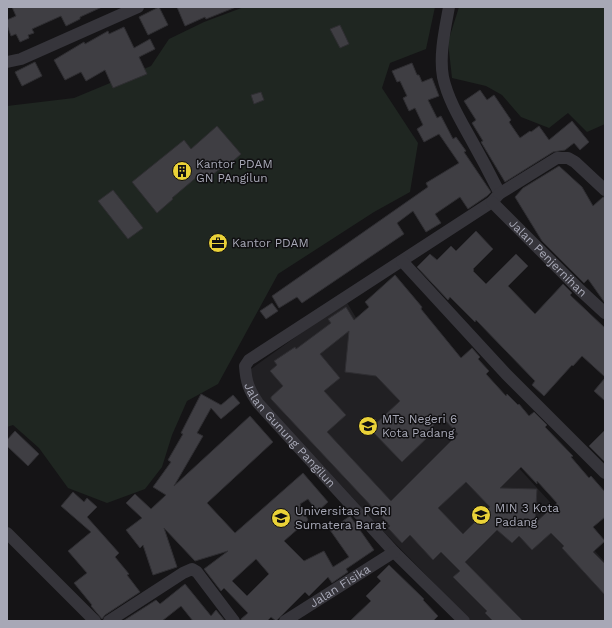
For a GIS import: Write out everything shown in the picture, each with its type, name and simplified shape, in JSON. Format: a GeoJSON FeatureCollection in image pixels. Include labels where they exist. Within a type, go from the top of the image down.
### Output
{"type":"FeatureCollection","features":[{"type":"Feature","properties":{"kind":"street"},"geometry":{"type":"LineString","coordinates":[[7,62],[21,59],[117,11],[138,7]]}},
{"type":"Feature","properties":{"kind":"street","name":"Jalan Penjernihan"},"geometry":{"type":"LineString","coordinates":[[449,7],[444,38],[442,66],[443,77],[454,107],[498,190],[496,198],[580,290],[605,313]]}},
{"type":"Feature","properties":{"kind":"street"},"geometry":{"type":"LineString","coordinates":[[605,190],[575,162],[568,158],[557,158],[402,261],[506,374],[605,473]]}},
{"type":"Feature","properties":{"kind":"street","name":"Jalan Gunung Pangilun"},"geometry":{"type":"LineString","coordinates":[[402,261],[249,360],[244,366],[246,378],[249,389],[258,403],[394,552],[464,621]]}},
{"type":"Feature","properties":{"kind":"street"},"geometry":{"type":"LineString","coordinates":[[7,533],[95,621]]}},
{"type":"Feature","properties":{"kind":"street","name":"Jalan Fisika"},"geometry":{"type":"LineString","coordinates":[[285,621],[394,552]]}},
{"type":"Feature","properties":{"kind":"street"},"geometry":{"type":"LineString","coordinates":[[109,621],[189,569],[192,569],[197,572],[234,621]]}},
{"type":"Feature","properties":{"kind":"shaded area"},"geometry":{"type":"Polygon","coordinates":[[[244,7],[435,7],[426,49],[390,63],[382,88],[418,143],[410,192],[374,212],[278,274],[218,384],[187,401],[172,435],[162,467],[145,489],[107,503],[68,488],[39,448],[13,425],[7,427],[7,106],[74,98],[151,66],[169,39],[204,22],[244,7]]]}},
{"type":"Feature","properties":{"kind":"shaded area"},"geometry":{"type":"Polygon","coordinates":[[[459,7],[605,7],[605,124],[587,132],[568,113],[549,128],[521,117],[502,95],[486,86],[452,78],[448,42],[459,7]]]}},
{"type":"Feature","properties":{"kind":"shaded area"},"geometry":{"type":"Polygon","coordinates":[[[346,301],[364,331],[504,452],[605,562],[605,621],[471,621],[383,531],[253,389],[249,378],[251,369],[346,301]]]}},
{"type":"Feature","properties":{"kind":"building"},"geometry":{"type":"Polygon","coordinates":[[[12,7],[102,7],[80,17],[80,19],[66,26],[61,16],[32,29],[34,33],[28,35],[29,38],[20,42],[16,34],[11,36],[7,25],[7,20],[16,16],[12,7]]]}},
{"type":"Feature","properties":{"kind":"building"},"geometry":{"type":"Polygon","coordinates":[[[159,7],[168,25],[148,35],[139,17],[159,7]]]}},
{"type":"Feature","properties":{"kind":"building"},"geometry":{"type":"Polygon","coordinates":[[[177,7],[236,7],[206,19],[205,17],[185,26],[177,7]]]}},
{"type":"Feature","properties":{"kind":"building"},"geometry":{"type":"Polygon","coordinates":[[[340,25],[349,44],[340,48],[330,29],[340,25]]]}},
{"type":"Feature","properties":{"kind":"building"},"geometry":{"type":"Polygon","coordinates":[[[124,27],[134,48],[150,39],[155,49],[139,57],[147,74],[113,88],[105,70],[86,81],[81,72],[65,80],[54,60],[84,42],[85,44],[108,31],[109,34],[124,27]]]}},
{"type":"Feature","properties":{"kind":"building"},"geometry":{"type":"Polygon","coordinates":[[[35,62],[42,76],[22,86],[15,72],[35,62]]]}},
{"type":"Feature","properties":{"kind":"building"},"geometry":{"type":"Polygon","coordinates":[[[412,63],[422,82],[432,78],[439,96],[428,100],[437,118],[441,116],[453,139],[456,137],[466,151],[464,152],[491,192],[468,209],[460,197],[435,214],[441,223],[426,232],[413,211],[397,223],[404,234],[302,303],[297,297],[279,308],[272,296],[428,187],[426,183],[459,163],[439,134],[424,142],[417,129],[423,125],[415,108],[409,111],[403,98],[407,96],[400,81],[397,82],[392,71],[412,63]]]}},
{"type":"Feature","properties":{"kind":"building"},"geometry":{"type":"Polygon","coordinates":[[[480,90],[487,100],[494,95],[511,120],[509,122],[520,138],[539,126],[549,140],[572,121],[589,142],[580,150],[574,143],[565,150],[553,152],[505,182],[481,142],[483,141],[472,123],[476,120],[464,101],[480,90]]]}},
{"type":"Feature","properties":{"kind":"building"},"geometry":{"type":"Polygon","coordinates":[[[261,92],[264,100],[254,104],[251,95],[261,92]]]}},
{"type":"Feature","properties":{"kind":"building"},"geometry":{"type":"Polygon","coordinates":[[[217,126],[241,154],[223,170],[221,168],[203,182],[198,176],[157,213],[132,182],[184,140],[191,149],[217,126]]]}},
{"type":"Feature","properties":{"kind":"building"},"geometry":{"type":"Polygon","coordinates":[[[559,166],[582,187],[593,206],[605,197],[605,303],[588,279],[584,283],[542,241],[515,197],[523,188],[559,166]]]}},
{"type":"Feature","properties":{"kind":"building"},"geometry":{"type":"Polygon","coordinates":[[[113,190],[143,228],[128,239],[98,201],[113,190]]]}},
{"type":"Feature","properties":{"kind":"building"},"geometry":{"type":"Polygon","coordinates":[[[476,231],[493,249],[473,269],[473,271],[486,284],[516,254],[528,266],[508,286],[535,314],[563,284],[572,293],[570,295],[605,328],[605,377],[582,356],[544,396],[532,385],[535,381],[476,320],[475,322],[450,297],[448,300],[417,267],[430,254],[437,260],[451,246],[456,251],[476,231]]]}},
{"type":"Feature","properties":{"kind":"building"},"geometry":{"type":"Polygon","coordinates":[[[395,275],[422,307],[421,309],[461,358],[472,348],[480,357],[478,359],[489,371],[486,374],[506,396],[507,394],[518,405],[519,404],[529,416],[534,412],[547,425],[545,427],[573,456],[571,457],[589,478],[591,476],[605,492],[605,517],[593,527],[605,541],[593,552],[605,564],[605,595],[562,548],[564,546],[551,533],[532,550],[519,536],[512,543],[497,530],[465,562],[523,621],[493,621],[485,613],[487,611],[453,577],[460,571],[441,552],[433,560],[410,535],[402,543],[388,528],[390,526],[271,399],[271,397],[283,386],[270,371],[277,365],[274,361],[295,347],[296,349],[331,323],[328,319],[346,307],[354,320],[369,307],[365,302],[395,275]],[[349,331],[320,354],[340,378],[324,391],[346,415],[327,432],[391,501],[458,434],[442,417],[427,432],[430,435],[402,462],[370,429],[400,401],[376,376],[345,372],[349,331]],[[521,467],[500,488],[537,489],[535,523],[557,503],[537,481],[537,484],[521,467]],[[466,482],[438,508],[463,534],[490,507],[466,482]]]}},
{"type":"Feature","properties":{"kind":"building"},"geometry":{"type":"Polygon","coordinates":[[[272,303],[278,311],[266,319],[260,311],[272,303]]]}},
{"type":"Feature","properties":{"kind":"building"},"geometry":{"type":"Polygon","coordinates":[[[605,378],[605,401],[594,391],[605,378]]]}},
{"type":"Feature","properties":{"kind":"building"},"geometry":{"type":"Polygon","coordinates":[[[201,394],[221,405],[233,395],[240,403],[221,419],[211,408],[197,433],[203,436],[174,486],[250,416],[273,442],[207,503],[235,533],[303,473],[328,502],[317,512],[308,499],[300,504],[308,520],[284,541],[304,561],[324,551],[333,567],[349,557],[330,530],[350,516],[374,550],[346,569],[348,572],[332,583],[328,577],[309,596],[305,592],[276,621],[271,617],[267,621],[241,621],[241,619],[248,613],[224,588],[221,591],[204,569],[228,551],[195,561],[164,528],[177,567],[153,575],[143,545],[140,548],[126,530],[142,518],[126,503],[135,494],[151,509],[166,495],[153,487],[171,462],[168,460],[183,434],[181,433],[201,394]],[[256,559],[232,581],[247,596],[269,574],[256,559]]]}},
{"type":"Feature","properties":{"kind":"building"},"geometry":{"type":"Polygon","coordinates":[[[605,430],[605,462],[589,446],[605,430]]]}},
{"type":"Feature","properties":{"kind":"building"},"geometry":{"type":"Polygon","coordinates":[[[15,431],[39,454],[28,466],[7,446],[7,440],[15,431]]]}},
{"type":"Feature","properties":{"kind":"building"},"geometry":{"type":"Polygon","coordinates":[[[73,492],[84,502],[87,498],[97,507],[87,517],[119,553],[115,557],[129,574],[127,575],[140,592],[105,615],[102,619],[74,583],[87,573],[68,551],[91,532],[61,506],[73,492]]]}},
{"type":"Feature","properties":{"kind":"building"},"geometry":{"type":"Polygon","coordinates":[[[389,565],[424,599],[423,600],[438,616],[433,621],[350,621],[371,601],[366,596],[381,581],[377,577],[389,565]]]}},
{"type":"Feature","properties":{"kind":"building"},"geometry":{"type":"Polygon","coordinates":[[[185,584],[211,616],[216,610],[225,621],[193,621],[181,606],[162,621],[123,621],[156,600],[160,604],[185,584]]]}},
{"type":"Feature","properties":{"kind":"place","name":"Kantor PDAM GN PAngilun"},"geometry":{"type":"Point","coordinates":[182,171]}},
{"type":"Feature","properties":{"kind":"place","name":"Kantor PDAM"},"geometry":{"type":"Point","coordinates":[218,243]}},
{"type":"Feature","properties":{"kind":"place","name":"MTs Negeri 6 Kota Padang"},"geometry":{"type":"Point","coordinates":[368,426]}},
{"type":"Feature","properties":{"kind":"place","name":"MIN 3 Kota Padang"},"geometry":{"type":"Point","coordinates":[481,515]}},
{"type":"Feature","properties":{"kind":"place","name":"Universitas PGRI Sumatera Barat"},"geometry":{"type":"Point","coordinates":[281,518]}}]}
